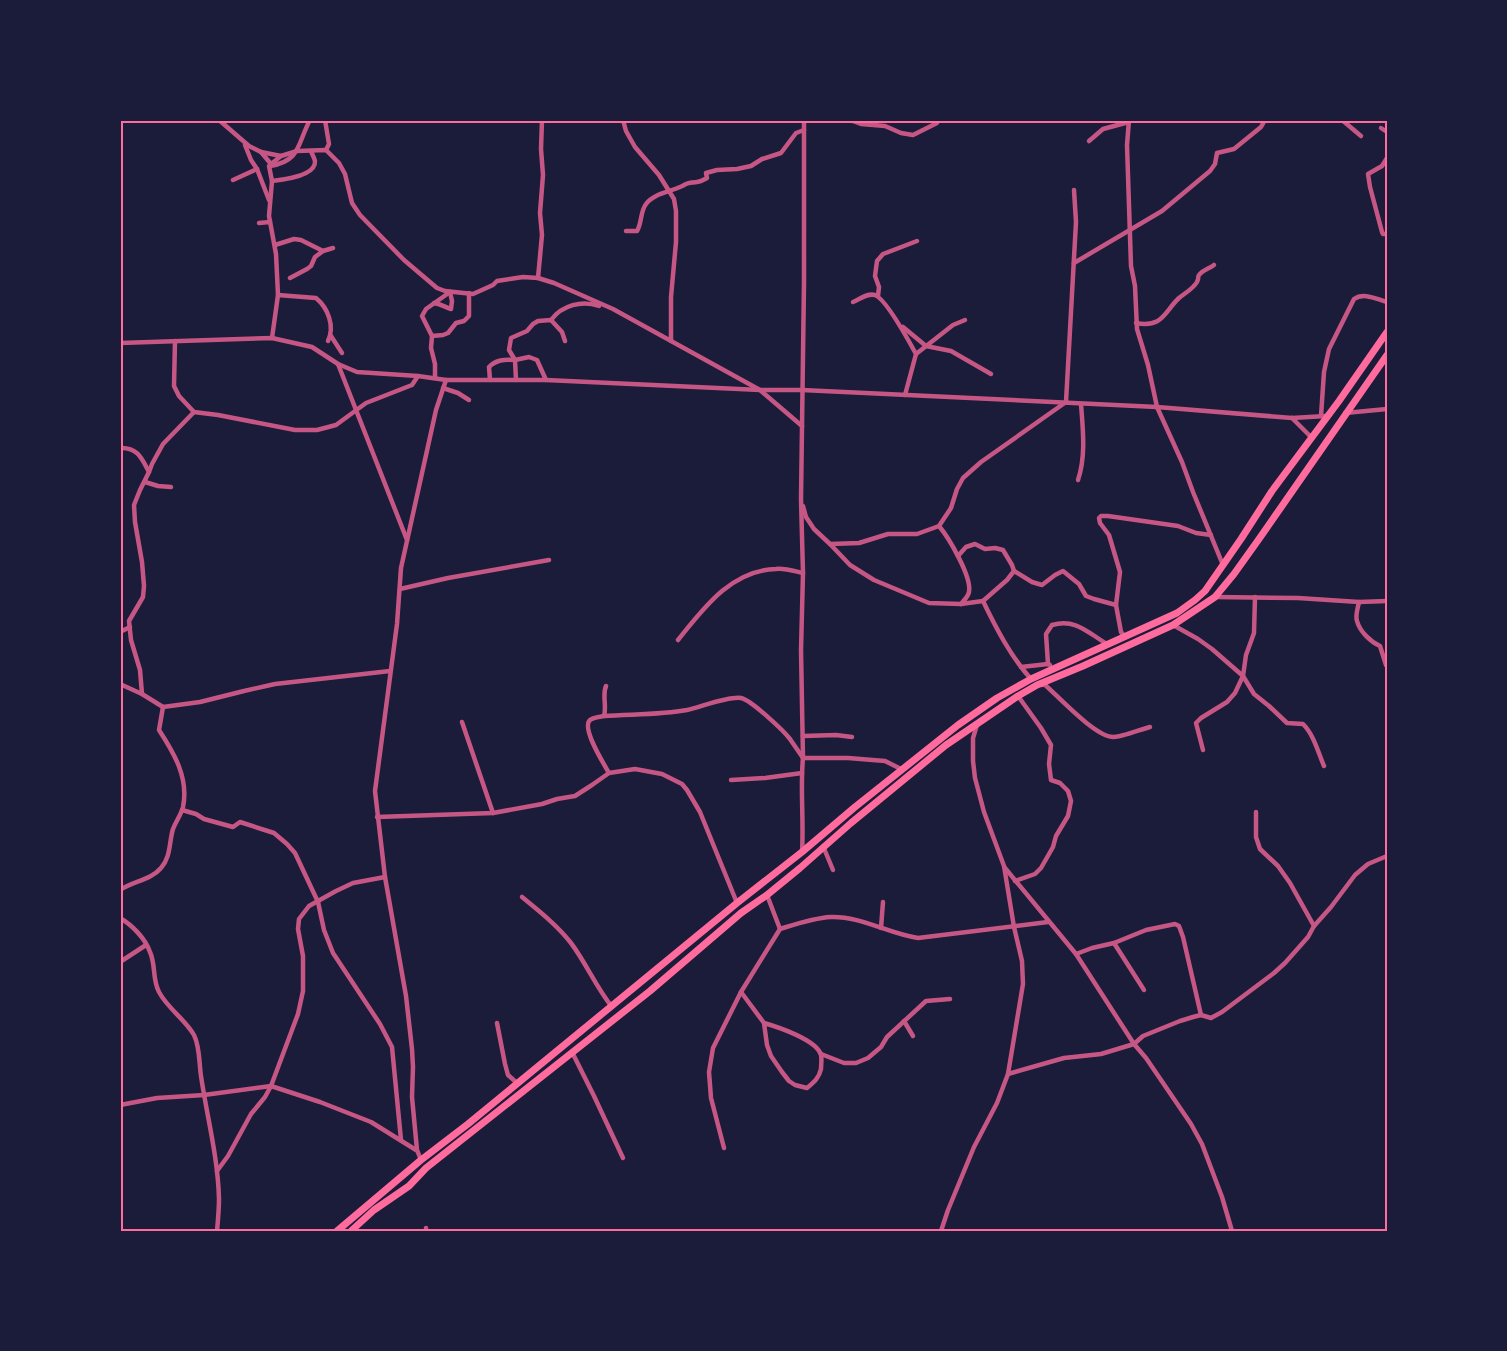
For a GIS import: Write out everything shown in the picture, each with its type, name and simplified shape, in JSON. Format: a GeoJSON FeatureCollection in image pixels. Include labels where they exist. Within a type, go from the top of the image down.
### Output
{"type":"FeatureCollection","features":[{"type":"Feature","properties":{"kind":"main road"},"geometry":{"type":"LineString","coordinates":[[337,1231],[901,769],[968,718],[1031,679],[1177,613],[1195,600],[1205,591],[1324,416],[1339,401],[1387,332]]}},
{"type":"Feature","properties":{"kind":"main road"},"geometry":{"type":"LineString","coordinates":[[351,1231],[374,1210],[409,1186],[426,1168],[650,991],[741,913],[800,868],[823,846],[946,745],[1037,685],[1173,625],[1215,597],[1259,539],[1387,355]]}},
{"type":"Feature","properties":{"kind":"street"},"geometry":{"type":"LineString","coordinates":[[219,120],[244,142],[261,152],[281,156]]}},
{"type":"Feature","properties":{"kind":"street"},"geometry":{"type":"LineString","coordinates":[[270,165],[280,164],[292,157],[297,151],[310,120]]}},
{"type":"Feature","properties":{"kind":"street"},"geometry":{"type":"LineString","coordinates":[[325,120],[329,144],[326,150]]}},
{"type":"Feature","properties":{"kind":"street"},"geometry":{"type":"LineString","coordinates":[[538,278],[542,235],[540,213],[543,175],[542,120]]}},
{"type":"Feature","properties":{"kind":"street"},"geometry":{"type":"LineString","coordinates":[[623,120],[635,147],[649,162],[674,199],[676,242],[671,297],[671,341]]}},
{"type":"Feature","properties":{"kind":"street"},"geometry":{"type":"LineString","coordinates":[[802,852],[801,426],[805,120]]}},
{"type":"Feature","properties":{"kind":"street"},"geometry":{"type":"LineString","coordinates":[[841,120],[885,126],[913,135],[937,123]]}},
{"type":"Feature","properties":{"kind":"street"},"geometry":{"type":"LineString","coordinates":[[1074,263],[1162,211],[1210,171],[1215,164],[1217,153],[1234,149],[1265,120]]}},
{"type":"Feature","properties":{"kind":"street"},"geometry":{"type":"LineString","coordinates":[[1342,120],[1360,136]]}},
{"type":"Feature","properties":{"kind":"street"},"geometry":{"type":"LineString","coordinates":[[1089,141],[1103,129],[1129,121],[1127,146],[1131,266],[1135,286],[1136,323],[1157,407],[1182,462],[1223,565]]}},
{"type":"Feature","properties":{"kind":"street"},"geometry":{"type":"LineString","coordinates":[[1381,128],[1387,132]]}},
{"type":"Feature","properties":{"kind":"street"},"geometry":{"type":"LineString","coordinates":[[626,231],[637,231],[646,202],[687,183],[698,183],[706,178],[706,173],[751,166],[762,159],[775,156],[781,153],[796,133],[804,130]]}},
{"type":"Feature","properties":{"kind":"street"},"geometry":{"type":"LineString","coordinates":[[244,142],[269,200]]}},
{"type":"Feature","properties":{"kind":"street"},"geometry":{"type":"LineString","coordinates":[[270,165],[281,156],[297,151],[326,150],[339,163],[345,174],[352,203],[360,215],[404,260],[438,288],[450,292],[473,294],[497,281],[523,277],[538,278],[568,289],[613,309],[760,390],[801,426]]}},
{"type":"Feature","properties":{"kind":"street"},"geometry":{"type":"LineString","coordinates":[[272,181],[297,177],[309,171],[315,161],[311,151]]}},
{"type":"Feature","properties":{"kind":"street"},"geometry":{"type":"LineString","coordinates":[[261,152],[270,165],[272,181],[269,200],[270,222],[278,295],[272,338]]}},
{"type":"Feature","properties":{"kind":"street"},"geometry":{"type":"LineString","coordinates":[[1387,158],[1382,166],[1368,174],[1382,232],[1387,234]]}},
{"type":"Feature","properties":{"kind":"street"},"geometry":{"type":"LineString","coordinates":[[233,180],[257,169]]}},
{"type":"Feature","properties":{"kind":"street"},"geometry":{"type":"LineString","coordinates":[[1066,402],[1076,222],[1074,190]]}},
{"type":"Feature","properties":{"kind":"street"},"geometry":{"type":"LineString","coordinates":[[259,223],[270,222]]}},
{"type":"Feature","properties":{"kind":"street"},"geometry":{"type":"LineString","coordinates":[[274,245],[294,239],[323,251]]}},
{"type":"Feature","properties":{"kind":"street"},"geometry":{"type":"LineString","coordinates":[[878,296],[879,287],[875,276],[877,261],[883,254],[917,241]]}},
{"type":"Feature","properties":{"kind":"street"},"geometry":{"type":"LineString","coordinates":[[290,278],[311,266],[315,257],[323,251],[333,248]]}},
{"type":"Feature","properties":{"kind":"street"},"geometry":{"type":"LineString","coordinates":[[1136,323],[1155,322],[1163,318],[1178,299],[1192,288],[1201,273],[1214,265]]}},
{"type":"Feature","properties":{"kind":"street"},"geometry":{"type":"LineString","coordinates":[[568,289],[582,302]]}},
{"type":"Feature","properties":{"kind":"street"},"geometry":{"type":"LineString","coordinates":[[435,378],[435,364],[431,348],[432,336],[422,316],[426,309],[450,292]]}},
{"type":"Feature","properties":{"kind":"street"},"geometry":{"type":"LineString","coordinates":[[434,303],[452,309],[450,292]]}},
{"type":"Feature","properties":{"kind":"street"},"geometry":{"type":"LineString","coordinates":[[432,336],[448,333],[456,323],[464,321],[469,316],[469,293]]}},
{"type":"Feature","properties":{"kind":"street"},"geometry":{"type":"LineString","coordinates":[[278,295],[316,298],[328,314],[329,339],[342,353]]}},
{"type":"Feature","properties":{"kind":"street"},"geometry":{"type":"LineString","coordinates":[[853,302],[866,295],[878,296],[900,324],[916,354]]}},
{"type":"Feature","properties":{"kind":"street"},"geometry":{"type":"LineString","coordinates":[[120,344],[272,338],[312,347],[338,364],[357,372],[446,380],[546,380],[802,390],[1157,407],[1292,418],[1324,416],[1324,372],[1329,349],[1354,299],[1365,296],[1387,302]]}},
{"type":"Feature","properties":{"kind":"street"},"geometry":{"type":"LineString","coordinates":[[516,380],[515,360],[509,350],[511,338],[527,331],[532,324],[538,321],[551,320],[556,314],[574,304],[582,302],[613,309]]}},
{"type":"Feature","properties":{"kind":"street"},"geometry":{"type":"LineString","coordinates":[[551,320],[562,332],[565,341]]}},
{"type":"Feature","properties":{"kind":"street"},"geometry":{"type":"LineString","coordinates":[[904,395],[916,354],[953,325],[965,320]]}},
{"type":"Feature","properties":{"kind":"street"},"geometry":{"type":"LineString","coordinates":[[900,324],[926,346],[951,351],[992,374]]}},
{"type":"Feature","properties":{"kind":"street"},"geometry":{"type":"LineString","coordinates":[[175,342],[174,386],[179,396],[194,412],[295,430],[317,430],[336,425],[366,403],[412,385],[418,376]]}},
{"type":"Feature","properties":{"kind":"street"},"geometry":{"type":"LineString","coordinates":[[490,380],[489,367],[494,362],[529,357],[537,360],[546,380]]}},
{"type":"Feature","properties":{"kind":"street"},"geometry":{"type":"LineString","coordinates":[[338,364],[407,540]]}},
{"type":"Feature","properties":{"kind":"street"},"geometry":{"type":"LineString","coordinates":[[422,1160],[417,1150],[412,1097],[411,1038],[406,996],[377,818],[375,791],[401,568],[435,410],[446,380]]}},
{"type":"Feature","properties":{"kind":"street"},"geometry":{"type":"LineString","coordinates":[[443,388],[469,400]]}},
{"type":"Feature","properties":{"kind":"street"},"geometry":{"type":"LineString","coordinates":[[830,544],[859,543],[888,534],[917,534],[939,526],[951,508],[963,478],[981,462],[1066,402]]}},
{"type":"Feature","properties":{"kind":"street"},"geometry":{"type":"LineString","coordinates":[[1078,480],[1083,456],[1081,404]]}},
{"type":"Feature","properties":{"kind":"street"},"geometry":{"type":"LineString","coordinates":[[1346,413],[1387,408]]}},
{"type":"Feature","properties":{"kind":"street"},"geometry":{"type":"LineString","coordinates":[[142,694],[140,670],[131,640],[129,621],[143,597],[142,562],[134,505],[152,464],[164,444],[194,412]]}},
{"type":"Feature","properties":{"kind":"street"},"geometry":{"type":"LineString","coordinates":[[1292,418],[1311,437]]}},
{"type":"Feature","properties":{"kind":"street"},"geometry":{"type":"LineString","coordinates":[[120,448],[139,454],[149,472]]}},
{"type":"Feature","properties":{"kind":"street"},"geometry":{"type":"LineString","coordinates":[[145,482],[171,487]]}},
{"type":"Feature","properties":{"kind":"street"},"geometry":{"type":"LineString","coordinates":[[801,499],[806,518],[814,529],[850,565],[874,580],[929,603],[961,604],[983,601],[1014,571]]}},
{"type":"Feature","properties":{"kind":"street"},"geometry":{"type":"LineString","coordinates":[[1125,637],[1121,632],[1116,605],[1120,572],[1109,535],[1099,518],[1105,515],[1178,526],[1196,533],[1211,535]]}},
{"type":"Feature","properties":{"kind":"street"},"geometry":{"type":"LineString","coordinates":[[939,526],[958,556],[969,585],[968,596],[961,604]]}},
{"type":"Feature","properties":{"kind":"street"},"geometry":{"type":"LineString","coordinates":[[958,556],[966,547],[975,544],[986,549],[1003,550],[1014,571],[1032,582],[1042,585],[1063,571],[1079,584],[1086,596],[1116,605]]}},
{"type":"Feature","properties":{"kind":"street"},"geometry":{"type":"LineString","coordinates":[[400,589],[549,560]]}},
{"type":"Feature","properties":{"kind":"street"},"geometry":{"type":"LineString","coordinates":[[678,640],[713,598],[746,575],[760,570],[778,568],[803,573]]}},
{"type":"Feature","properties":{"kind":"street"},"geometry":{"type":"LineString","coordinates":[[1215,597],[1387,601]]}},
{"type":"Feature","properties":{"kind":"street"},"geometry":{"type":"LineString","coordinates":[[1203,750],[1196,723],[1227,702],[1235,693],[1243,676],[1246,655],[1254,633],[1255,597]]}},
{"type":"Feature","properties":{"kind":"street"},"geometry":{"type":"LineString","coordinates":[[983,601],[1020,667],[1031,679]]}},
{"type":"Feature","properties":{"kind":"street"},"geometry":{"type":"LineString","coordinates":[[1359,602],[1356,620],[1369,638],[1380,646],[1386,665]]}},
{"type":"Feature","properties":{"kind":"street"},"geometry":{"type":"LineString","coordinates":[[1048,664],[1046,634],[1052,625],[1062,622],[1072,624],[1086,629],[1108,645]]}},
{"type":"Feature","properties":{"kind":"street"},"geometry":{"type":"LineString","coordinates":[[1173,625],[1212,649],[1243,676],[1254,694],[1287,723],[1303,724],[1308,729],[1324,766]]}},
{"type":"Feature","properties":{"kind":"street"},"geometry":{"type":"LineString","coordinates":[[120,632],[130,627]]}},
{"type":"Feature","properties":{"kind":"street"},"geometry":{"type":"LineString","coordinates":[[1020,667],[1048,664],[1054,669]]}},
{"type":"Feature","properties":{"kind":"street"},"geometry":{"type":"LineString","coordinates":[[120,684],[163,707],[200,702],[275,684],[390,671]]}},
{"type":"Feature","properties":{"kind":"street"},"geometry":{"type":"LineString","coordinates":[[1037,685],[1044,684],[1067,707],[1104,735],[1114,737],[1150,727]]}},
{"type":"Feature","properties":{"kind":"street"},"geometry":{"type":"LineString","coordinates":[[604,716],[606,712],[603,691],[606,686]]}},
{"type":"Feature","properties":{"kind":"street"},"geometry":{"type":"LineString","coordinates":[[1015,881],[1035,874],[1041,868],[1068,816],[1071,801],[1068,791],[1060,783],[1052,780],[1049,764],[1051,745],[1018,696]]}},
{"type":"Feature","properties":{"kind":"street"},"geometry":{"type":"LineString","coordinates":[[609,773],[595,749],[588,729],[590,721],[604,716],[672,712],[742,698],[782,730],[803,758]]}},
{"type":"Feature","properties":{"kind":"street"},"geometry":{"type":"LineString","coordinates":[[120,890],[152,876],[164,865],[171,844],[173,828],[182,810],[185,792],[182,774],[172,750],[159,729],[163,707]]}},
{"type":"Feature","properties":{"kind":"street"},"geometry":{"type":"LineString","coordinates":[[462,722],[493,813]]}},
{"type":"Feature","properties":{"kind":"street"},"geometry":{"type":"LineString","coordinates":[[942,1231],[948,1210],[974,1147],[997,1103],[1008,1074],[1023,984],[1022,961],[1004,866],[984,812],[975,778],[973,738],[977,724]]}},
{"type":"Feature","properties":{"kind":"street"},"geometry":{"type":"LineString","coordinates":[[803,736],[852,737]]}},
{"type":"Feature","properties":{"kind":"street"},"geometry":{"type":"LineString","coordinates":[[803,758],[879,760],[901,769]]}},
{"type":"Feature","properties":{"kind":"street"},"geometry":{"type":"LineString","coordinates":[[377,818],[493,813],[574,796],[609,773],[635,769],[662,774],[682,784],[700,812],[737,903]]}},
{"type":"Feature","properties":{"kind":"street"},"geometry":{"type":"LineString","coordinates":[[731,780],[802,773]]}},
{"type":"Feature","properties":{"kind":"street"},"geometry":{"type":"LineString","coordinates":[[182,810],[233,827],[240,822],[274,833],[295,853],[318,902],[324,930],[333,953],[380,1024],[392,1047],[401,1140]]}},
{"type":"Feature","properties":{"kind":"street"},"geometry":{"type":"LineString","coordinates":[[1256,812],[1256,837],[1260,849],[1278,866],[1290,883],[1314,926]]}},
{"type":"Feature","properties":{"kind":"street"},"geometry":{"type":"LineString","coordinates":[[803,835],[814,841]]}},
{"type":"Feature","properties":{"kind":"street"},"geometry":{"type":"LineString","coordinates":[[823,846],[832,870]]}},
{"type":"Feature","properties":{"kind":"street"},"geometry":{"type":"LineString","coordinates":[[1008,1074],[1064,1058],[1101,1053],[1134,1044],[1143,1036],[1180,1021],[1201,1016],[1211,1018],[1222,1012],[1285,963],[1308,937],[1314,926],[1355,875],[1368,864],[1387,856]]}},
{"type":"Feature","properties":{"kind":"street"},"geometry":{"type":"LineString","coordinates":[[1004,866],[1076,954],[1134,1044],[1165,1084],[1191,1124],[1202,1144],[1232,1231]]}},
{"type":"Feature","properties":{"kind":"street"},"geometry":{"type":"LineString","coordinates":[[216,1171],[228,1156],[251,1114],[271,1086],[298,1014],[303,991],[303,956],[298,929],[299,919],[309,906],[353,883],[386,877]]}},
{"type":"Feature","properties":{"kind":"street"},"geometry":{"type":"LineString","coordinates":[[767,894],[780,929]]}},
{"type":"Feature","properties":{"kind":"street"},"geometry":{"type":"LineString","coordinates":[[522,897],[560,930],[573,946],[612,1007]]}},
{"type":"Feature","properties":{"kind":"street"},"geometry":{"type":"LineString","coordinates":[[881,928],[883,902]]}},
{"type":"Feature","properties":{"kind":"street"},"geometry":{"type":"LineString","coordinates":[[724,1148],[711,1098],[709,1072],[713,1048],[741,992],[780,929],[810,920],[830,917],[846,918],[918,938],[1048,922]]}},
{"type":"Feature","properties":{"kind":"street"},"geometry":{"type":"LineString","coordinates":[[120,918],[137,932],[146,945],[150,952],[154,981],[160,993],[195,1038],[217,1165],[219,1199],[217,1231]]}},
{"type":"Feature","properties":{"kind":"street"},"geometry":{"type":"LineString","coordinates":[[1076,954],[1114,943],[1146,930],[1175,924],[1179,926],[1191,965],[1201,1016]]}},
{"type":"Feature","properties":{"kind":"street"},"geometry":{"type":"LineString","coordinates":[[1114,943],[1143,990]]}},
{"type":"Feature","properties":{"kind":"street"},"geometry":{"type":"LineString","coordinates":[[120,962],[146,945]]}},
{"type":"Feature","properties":{"kind":"street"},"geometry":{"type":"LineString","coordinates":[[741,992],[764,1023],[771,1056],[789,1081],[807,1088],[819,1074],[822,1065],[821,1054],[816,1047],[797,1035],[764,1023]]}},
{"type":"Feature","properties":{"kind":"street"},"geometry":{"type":"LineString","coordinates":[[821,1054],[844,1063],[868,1058],[881,1047],[886,1037],[926,1001],[950,999]]}},
{"type":"Feature","properties":{"kind":"street"},"geometry":{"type":"LineString","coordinates":[[904,1021],[913,1036]]}},
{"type":"Feature","properties":{"kind":"street"},"geometry":{"type":"LineString","coordinates":[[497,1023],[508,1075],[518,1083]]}},
{"type":"Feature","properties":{"kind":"street"},"geometry":{"type":"LineString","coordinates":[[572,1052],[623,1158]]}},
{"type":"Feature","properties":{"kind":"street"},"geometry":{"type":"LineString","coordinates":[[120,1105],[157,1098],[204,1095],[271,1086],[371,1122],[417,1150]]}}]}
